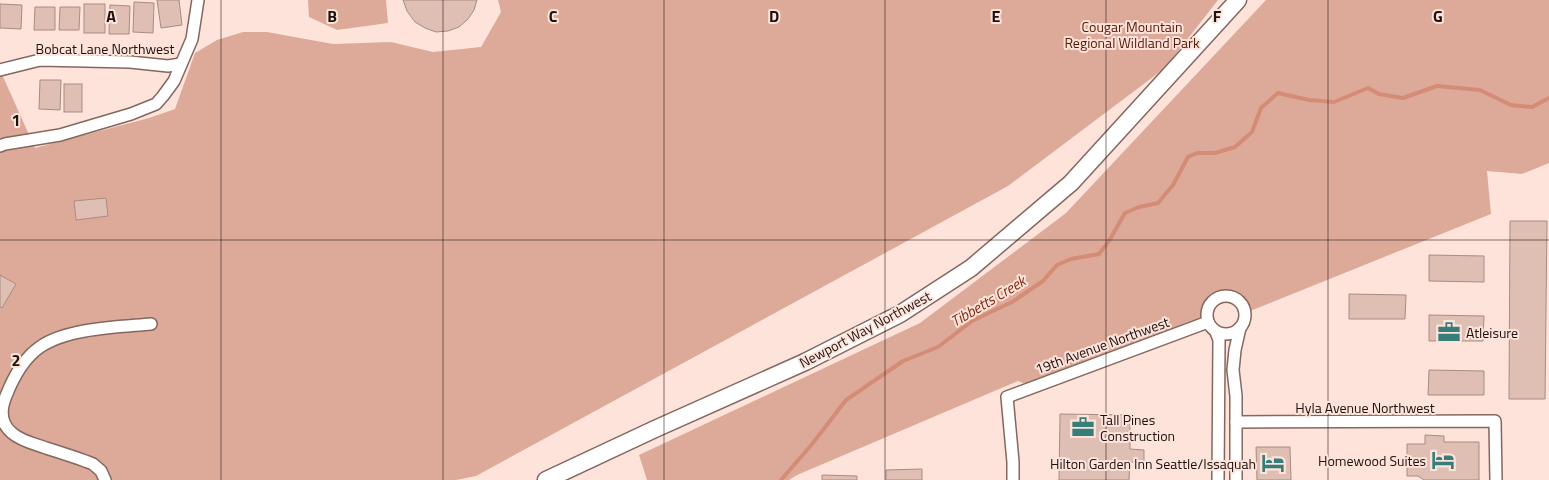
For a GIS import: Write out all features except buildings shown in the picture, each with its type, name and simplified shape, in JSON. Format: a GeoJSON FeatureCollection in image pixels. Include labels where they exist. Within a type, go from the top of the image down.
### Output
{"type":"FeatureCollection","features":[{"type":"Feature","properties":{"kind":"street"},"geometry":{"type":"LineString","coordinates":[[0,146],[60,135],[131,114],[156,104],[174,80],[192,39],[198,0]]}},
{"type":"Feature","properties":{"kind":"street","name":"Newport Way Northwest"},"geometry":{"type":"LineString","coordinates":[[546,480],[805,362],[900,314],[971,268],[1071,184],[1238,0]]}},
{"type":"Feature","properties":{"kind":"street","name":"Bobcat Lane Northwest"},"geometry":{"type":"LineString","coordinates":[[0,70],[40,60],[130,62],[168,66],[181,64]]}},
{"type":"Feature","properties":{"kind":"street"},"geometry":{"type":"LineString","coordinates":[[1218,480],[1219,340],[1216,332],[1208,322],[1207,310],[1212,301],[1220,297],[1231,296],[1239,301],[1243,307],[1245,319],[1240,328],[1233,365],[1236,396],[1236,480]]}},
{"type":"Feature","properties":{"kind":"street","name":"19th Avenue Northwest"},"geometry":{"type":"LineString","coordinates":[[1013,480],[1007,397],[1208,322]]}},
{"type":"Feature","properties":{"kind":"street"},"geometry":{"type":"LineString","coordinates":[[105,480],[101,471],[93,464],[24,440],[13,434],[2,422],[0,413],[16,375],[27,360],[39,348],[50,341],[66,335],[83,332],[120,326],[151,324]]}},
{"type":"Feature","properties":{"kind":"street"},"geometry":{"type":"LineString","coordinates":[[1216,332],[1226,335],[1240,328]]}},
{"type":"Feature","properties":{"kind":"street","name":"Hyla Avenue Northwest"},"geometry":{"type":"LineString","coordinates":[[1236,422],[1495,421],[1496,480]]}},
{"type":"Feature","properties":{"kind":"green space"},"geometry":{"type":"Polygon","coordinates":[[[308,0],[386,0],[388,23],[337,30],[309,17],[308,0]]]}},
{"type":"Feature","properties":{"kind":"green space","name":"Cougar Mountain Regional Wildland Park"},"geometry":{"type":"Polygon","coordinates":[[[498,0],[1218,0],[1165,68],[1008,186],[476,476],[456,480],[0,480],[0,70],[35,148],[149,118],[175,109],[195,53],[217,40],[243,32],[267,32],[333,44],[391,42],[433,52],[481,47],[501,12],[498,0]]]}},
{"type":"Feature","properties":{"kind":"green space"},"geometry":{"type":"Polygon","coordinates":[[[1266,0],[1549,0],[1549,163],[1522,174],[1487,171],[1491,214],[1245,313],[1236,300],[1223,296],[1212,303],[1208,310],[1207,319],[1033,387],[1018,381],[789,480],[647,480],[639,455],[920,323],[1066,213],[1266,0]]]}},
{"type":"Feature","properties":{"kind":"waterway","name":"Tibbetts Creek"},"geometry":{"type":"LineString","coordinates":[[781,480],[813,443],[846,400],[903,361],[938,347],[972,321],[1012,302],[1043,281],[1057,265],[1071,259],[1099,254],[1125,213],[1139,207],[1158,203],[1173,185],[1188,157],[1197,153],[1215,153],[1235,147],[1252,132],[1261,108],[1278,93],[1309,100],[1334,102],[1368,88],[1379,94],[1403,98],[1437,86],[1480,90],[1511,105],[1532,107],[1549,98]]}},
{"type":"Feature","properties":{"kind":"place","name":"Atleisure"},"geometry":{"type":"Point","coordinates":[1449,332]}},
{"type":"Feature","properties":{"kind":"place","name":"Tall Pines Construction"},"geometry":{"type":"Point","coordinates":[1083,427]}},
{"type":"Feature","properties":{"kind":"place","name":"Homewood Suites"},"geometry":{"type":"Point","coordinates":[1443,460]}},
{"type":"Feature","properties":{"kind":"place","name":"Hilton Garden Inn Seattle/Issaquah"},"geometry":{"type":"Point","coordinates":[1273,463]}}]}
